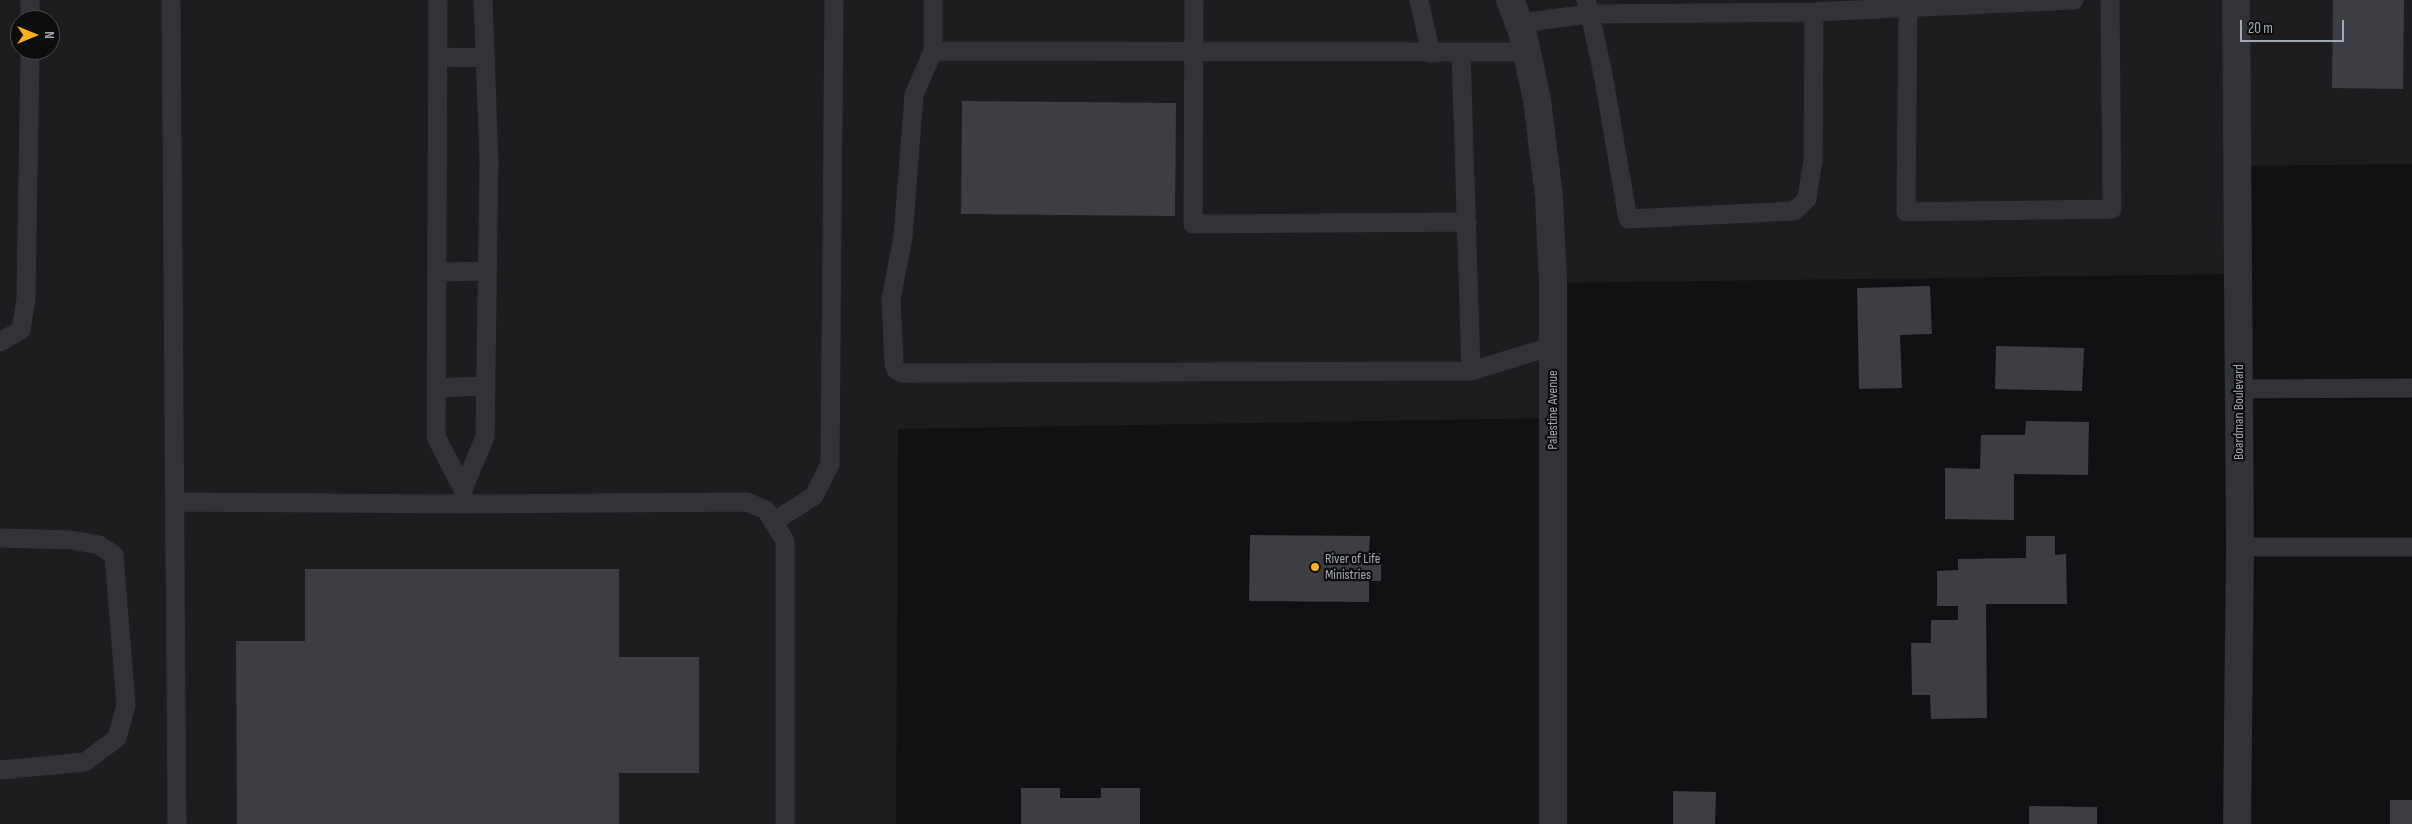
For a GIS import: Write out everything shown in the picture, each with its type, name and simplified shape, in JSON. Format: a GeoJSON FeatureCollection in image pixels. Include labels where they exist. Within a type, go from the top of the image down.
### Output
{"type":"FeatureCollection","features":[{"type":"Feature","properties":{"kind":"street","name":"Boardman Boulevard"},"geometry":{"type":"LineString","coordinates":[[2236,0],[2240,547],[2237,824]]}},
{"type":"Feature","properties":{"kind":"street","name":"Palestine Avenue"},"geometry":{"type":"LineString","coordinates":[[1514,12],[1527,52],[1537,100],[1549,197],[1553,283],[1553,824]]}},
{"type":"Feature","properties":{"kind":"lane"},"geometry":{"type":"LineString","coordinates":[[171,0],[177,824]]}},
{"type":"Feature","properties":{"kind":"lane"},"geometry":{"type":"LineString","coordinates":[[438,0],[436,437],[463,497]]}},
{"type":"Feature","properties":{"kind":"lane"},"geometry":{"type":"LineString","coordinates":[[463,497],[485,437],[489,160],[483,0]]}},
{"type":"Feature","properties":{"kind":"lane"},"geometry":{"type":"LineString","coordinates":[[773,522],[814,496],[830,464],[834,0]]}},
{"type":"Feature","properties":{"kind":"lane"},"geometry":{"type":"LineString","coordinates":[[933,0],[933,51],[914,95],[903,237],[891,299],[894,364],[896,370],[903,373],[1471,371],[1553,346]]}},
{"type":"Feature","properties":{"kind":"lane"},"geometry":{"type":"LineString","coordinates":[[1194,0],[1193,224],[1467,222]]}},
{"type":"Feature","properties":{"kind":"lane"},"geometry":{"type":"LineString","coordinates":[[1419,0],[1431,53]]}},
{"type":"Feature","properties":{"kind":"lane"},"geometry":{"type":"LineString","coordinates":[[1514,12],[1588,7],[1814,12],[2074,0]]}},
{"type":"Feature","properties":{"kind":"lane"},"geometry":{"type":"LineString","coordinates":[[1908,8],[1906,212],[2112,209],[2110,0]]}},
{"type":"Feature","properties":{"kind":"lane"},"geometry":{"type":"LineString","coordinates":[[1588,7],[1604,74],[1628,219],[1794,212],[1807,199],[1813,159],[1814,12]]}},
{"type":"Feature","properties":{"kind":"lane"},"geometry":{"type":"LineString","coordinates":[[933,51],[1527,52]]}},
{"type":"Feature","properties":{"kind":"lane"},"geometry":{"type":"LineString","coordinates":[[1461,52],[1471,371]]}},
{"type":"Feature","properties":{"kind":"lane"},"geometry":{"type":"LineString","coordinates":[[438,57],[484,58]]}},
{"type":"Feature","properties":{"kind":"lane"},"geometry":{"type":"LineString","coordinates":[[0,342],[21,330],[26,298],[30,60]]}},
{"type":"Feature","properties":{"kind":"lane"},"geometry":{"type":"LineString","coordinates":[[437,272],[487,271]]}},
{"type":"Feature","properties":{"kind":"lane"},"geometry":{"type":"LineString","coordinates":[[436,388],[486,386]]}},
{"type":"Feature","properties":{"kind":"lane"},"geometry":{"type":"LineString","coordinates":[[2239,389],[2412,388]]}},
{"type":"Feature","properties":{"kind":"lane"},"geometry":{"type":"LineString","coordinates":[[175,502],[463,497],[747,502],[766,510],[785,541],[785,824]]}},
{"type":"Feature","properties":{"kind":"lane"},"geometry":{"type":"LineString","coordinates":[[0,538],[71,540],[99,545],[114,555],[126,705],[116,738],[85,762],[0,770]]}},
{"type":"Feature","properties":{"kind":"lane"},"geometry":{"type":"LineString","coordinates":[[2240,547],[2412,547]]}},
{"type":"Feature","properties":{"kind":"shaded area"},"geometry":{"type":"Polygon","coordinates":[[[0,0],[2412,0],[2412,164],[2237,166],[2238,274],[1554,283],[1553,418],[898,429],[896,824],[0,824],[0,0]]]}},
{"type":"Feature","properties":{"kind":"building"},"geometry":{"type":"Polygon","coordinates":[[[2333,0],[2404,0],[2403,89],[2332,88],[2333,0]]]}},
{"type":"Feature","properties":{"kind":"building"},"geometry":{"type":"Polygon","coordinates":[[[962,101],[1176,103],[1175,216],[961,214],[962,101]]]}},
{"type":"Feature","properties":{"kind":"building"},"geometry":{"type":"Polygon","coordinates":[[[1930,286],[1932,334],[1900,335],[1902,388],[1859,389],[1857,288],[1930,286]]]}},
{"type":"Feature","properties":{"kind":"building"},"geometry":{"type":"Polygon","coordinates":[[[1996,346],[2084,348],[2082,391],[1995,389],[1996,346]]]}},
{"type":"Feature","properties":{"kind":"building"},"geometry":{"type":"Polygon","coordinates":[[[2026,421],[2089,422],[2088,475],[2014,474],[2014,520],[1945,519],[1945,468],[1980,469],[1981,435],[2025,435],[2026,421]]]}},
{"type":"Feature","properties":{"kind":"building","name":"River of Life Ministries"},"geometry":{"type":"Polygon","coordinates":[[[1250,535],[1370,536],[1369,553],[1381,553],[1381,581],[1369,581],[1369,602],[1249,601],[1250,535]]]}},
{"type":"Feature","properties":{"kind":"building"},"geometry":{"type":"Polygon","coordinates":[[[2026,536],[2055,536],[2055,555],[2066,554],[2067,604],[1986,604],[1987,718],[1931,719],[1930,695],[1912,695],[1911,643],[1931,643],[1931,620],[1958,620],[1958,606],[1937,606],[1937,571],[1958,570],[1958,559],[2026,558],[2026,536]]]}},
{"type":"Feature","properties":{"kind":"building"},"geometry":{"type":"Polygon","coordinates":[[[305,569],[619,569],[619,657],[699,657],[699,773],[619,773],[619,824],[237,824],[236,641],[305,641],[305,569]]]}},
{"type":"Feature","properties":{"kind":"building"},"geometry":{"type":"Polygon","coordinates":[[[1021,788],[1060,788],[1060,798],[1101,798],[1101,788],[1140,788],[1140,824],[1021,824],[1021,788]]]}},
{"type":"Feature","properties":{"kind":"building"},"geometry":{"type":"Polygon","coordinates":[[[1673,791],[1716,792],[1715,824],[1673,824],[1673,791]]]}},
{"type":"Feature","properties":{"kind":"building"},"geometry":{"type":"Polygon","coordinates":[[[2390,800],[2412,800],[2412,824],[2390,824],[2390,800]]]}},
{"type":"Feature","properties":{"kind":"building"},"geometry":{"type":"Polygon","coordinates":[[[2029,806],[2097,807],[2097,824],[2029,824],[2029,806]]]}},
{"type":"Feature","properties":{"kind":"place","name":"River of Life Ministries"},"geometry":{"type":"Point","coordinates":[1315,567]}}]}
